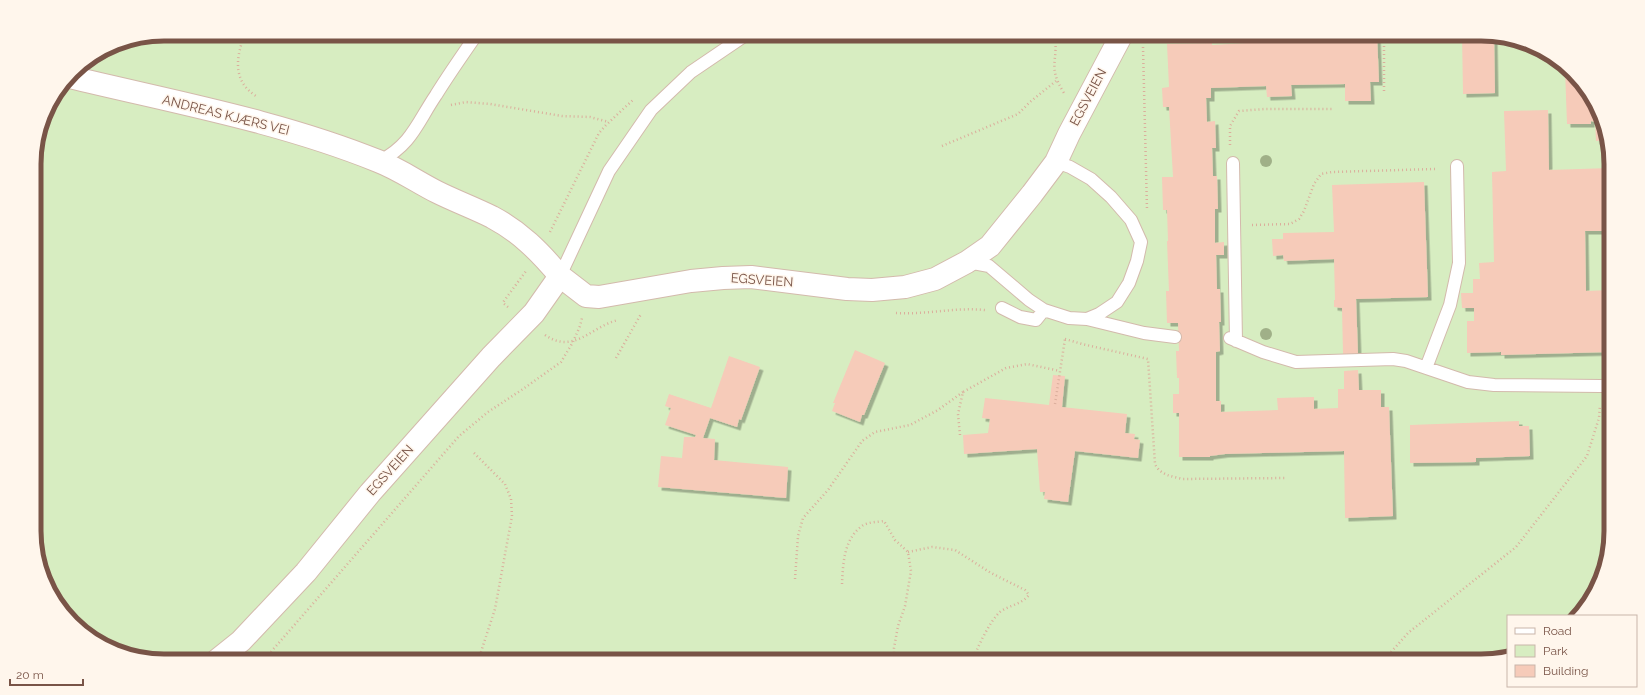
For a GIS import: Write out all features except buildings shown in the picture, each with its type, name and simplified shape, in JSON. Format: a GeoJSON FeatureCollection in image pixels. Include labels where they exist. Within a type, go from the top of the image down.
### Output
{"type":"FeatureCollection","features":[{"type":"Feature","properties":{"kind":"street","name":"EGSVEIEN"},"geometry":{"type":"LineString","coordinates":[[586,296],[610,296],[692,281],[730,278],[766,279],[847,289],[872,290],[905,287],[935,279],[967,262],[990,246],[1056,162],[1069,134],[1118,41]]}},
{"type":"Feature","properties":{"kind":"street","name":"ANDREAS KJÆRS VEI"},"geometry":{"type":"LineString","coordinates":[[76,78],[274,125],[314,137],[380,161],[428,187],[492,217],[518,233],[539,251],[560,276]]}},
{"type":"Feature","properties":{"kind":"street"},"geometry":{"type":"LineString","coordinates":[[560,276],[586,296]]}},
{"type":"Feature","properties":{"kind":"street","name":"EGSVEIEN"},"geometry":{"type":"LineString","coordinates":[[225,654],[241,641],[306,572],[375,487],[491,357],[534,313],[560,276]]}},
{"type":"Feature","properties":{"kind":"lane"},"geometry":{"type":"LineString","coordinates":[[380,161],[394,154],[407,141],[416,129],[426,109],[472,41]]}},
{"type":"Feature","properties":{"kind":"lane","name":"EGSVEIEN"},"geometry":{"type":"LineString","coordinates":[[560,276],[609,171],[651,110],[691,72],[737,41]]}},
{"type":"Feature","properties":{"kind":"lane"},"geometry":{"type":"LineString","coordinates":[[1056,162],[1070,167],[1091,179],[1111,197],[1131,220],[1141,242],[1137,261],[1129,283],[1117,302],[1099,314],[1087,319]]}},
{"type":"Feature","properties":{"kind":"lane"},"geometry":{"type":"LineString","coordinates":[[1233,163],[1233,340],[1262,352],[1296,362],[1393,359],[1406,361],[1468,382],[1494,385],[1604,385]]}},
{"type":"Feature","properties":{"kind":"lane"},"geometry":{"type":"LineString","coordinates":[[1426,368],[1450,305],[1458,263],[1456,166]]}},
{"type":"Feature","properties":{"kind":"lane"},"geometry":{"type":"LineString","coordinates":[[967,262],[989,266],[1029,300],[1044,310],[1069,318],[1087,319],[1144,333],[1175,337]]}},
{"type":"Feature","properties":{"kind":"lane"},"geometry":{"type":"LineString","coordinates":[[1002,308],[1020,317],[1036,320],[1044,310]]}},
{"type":"Feature","properties":{"kind":"path"},"geometry":{"type":"LineString","coordinates":[[242,41],[236,61],[242,82],[252,93]]}},
{"type":"Feature","properties":{"kind":"path"},"geometry":{"type":"LineString","coordinates":[[1056,41],[1054,69],[1056,81],[1066,94]]}},
{"type":"Feature","properties":{"kind":"path"},"geometry":{"type":"LineString","coordinates":[[1384,41],[1384,91]]}},
{"type":"Feature","properties":{"kind":"path"},"geometry":{"type":"LineString","coordinates":[[1141,242],[1147,210],[1143,42]]}},
{"type":"Feature","properties":{"kind":"path"},"geometry":{"type":"LineString","coordinates":[[942,146],[1018,114],[1056,81]]}},
{"type":"Feature","properties":{"kind":"path"},"geometry":{"type":"LineString","coordinates":[[550,233],[600,133],[609,122],[635,98]]}},
{"type":"Feature","properties":{"kind":"path"},"geometry":{"type":"LineString","coordinates":[[426,109],[466,102],[490,104],[562,116],[590,117],[609,122]]}},
{"type":"Feature","properties":{"kind":"path"},"geometry":{"type":"LineString","coordinates":[[1233,163],[1230,148],[1230,126],[1239,110],[1333,109]]}},
{"type":"Feature","properties":{"kind":"path"},"geometry":{"type":"LineString","coordinates":[[1234,226],[1290,224],[1299,219],[1304,211],[1314,184],[1321,174],[1332,172],[1435,169]]}},
{"type":"Feature","properties":{"kind":"path"},"geometry":{"type":"LineString","coordinates":[[511,309],[503,303],[527,269]]}},
{"type":"Feature","properties":{"kind":"path"},"geometry":{"type":"LineString","coordinates":[[269,654],[459,436],[488,412],[561,362],[573,342],[580,326],[586,296]]}},
{"type":"Feature","properties":{"kind":"path"},"geometry":{"type":"LineString","coordinates":[[890,313],[914,314],[969,309],[995,311],[1002,308]]}},
{"type":"Feature","properties":{"kind":"path"},"geometry":{"type":"LineString","coordinates":[[616,358],[642,313],[635,315]]}},
{"type":"Feature","properties":{"kind":"path"},"geometry":{"type":"LineString","coordinates":[[544,334],[550,338],[573,342],[614,320],[621,318]]}},
{"type":"Feature","properties":{"kind":"path"},"geometry":{"type":"LineString","coordinates":[[1055,404],[1069,318]]}},
{"type":"Feature","properties":{"kind":"path"},"geometry":{"type":"LineString","coordinates":[[1065,339],[1148,359],[1155,464],[1158,470],[1166,475],[1182,479],[1286,478]]}},
{"type":"Feature","properties":{"kind":"path"},"geometry":{"type":"LineString","coordinates":[[795,579],[798,536],[803,518],[828,490],[847,465],[862,441],[874,432],[910,425],[938,410],[963,392],[1006,368],[1027,364],[1060,371]]}},
{"type":"Feature","properties":{"kind":"path"},"geometry":{"type":"LineString","coordinates":[[960,435],[958,414],[963,392]]}},
{"type":"Feature","properties":{"kind":"path"},"geometry":{"type":"LineString","coordinates":[[1389,654],[1408,633],[1516,547],[1587,456],[1599,418],[1604,394]]}},
{"type":"Feature","properties":{"kind":"path"},"geometry":{"type":"LineString","coordinates":[[474,453],[505,484],[511,499],[512,516],[495,609],[480,654]]}},
{"type":"Feature","properties":{"kind":"path"},"geometry":{"type":"LineString","coordinates":[[842,584],[844,554],[851,538],[863,525],[884,521],[895,540],[908,552],[911,570],[905,606],[898,626],[894,654]]}},
{"type":"Feature","properties":{"kind":"path"},"geometry":{"type":"LineString","coordinates":[[908,552],[932,547],[955,550],[991,573],[1025,590],[1029,595],[1024,601],[1000,612],[988,629],[976,654]]}},
{"type":"Feature","properties":{"kind":"green space"},"geometry":{"type":"Polygon","coordinates":[[[164,41],[1489,41],[1505,43],[1521,48],[1550,62],[1574,83],[1591,109],[1600,132],[1603,148],[1604,531],[1600,563],[1591,586],[1583,600],[1571,615],[1507,615],[1507,651],[1489,654],[156,654],[140,652],[124,647],[95,633],[71,612],[54,586],[43,555],[41,531],[41,156],[45,132],[50,117],[57,102],[66,89],[83,71],[102,57],[132,45],[164,41]]]}}]}
